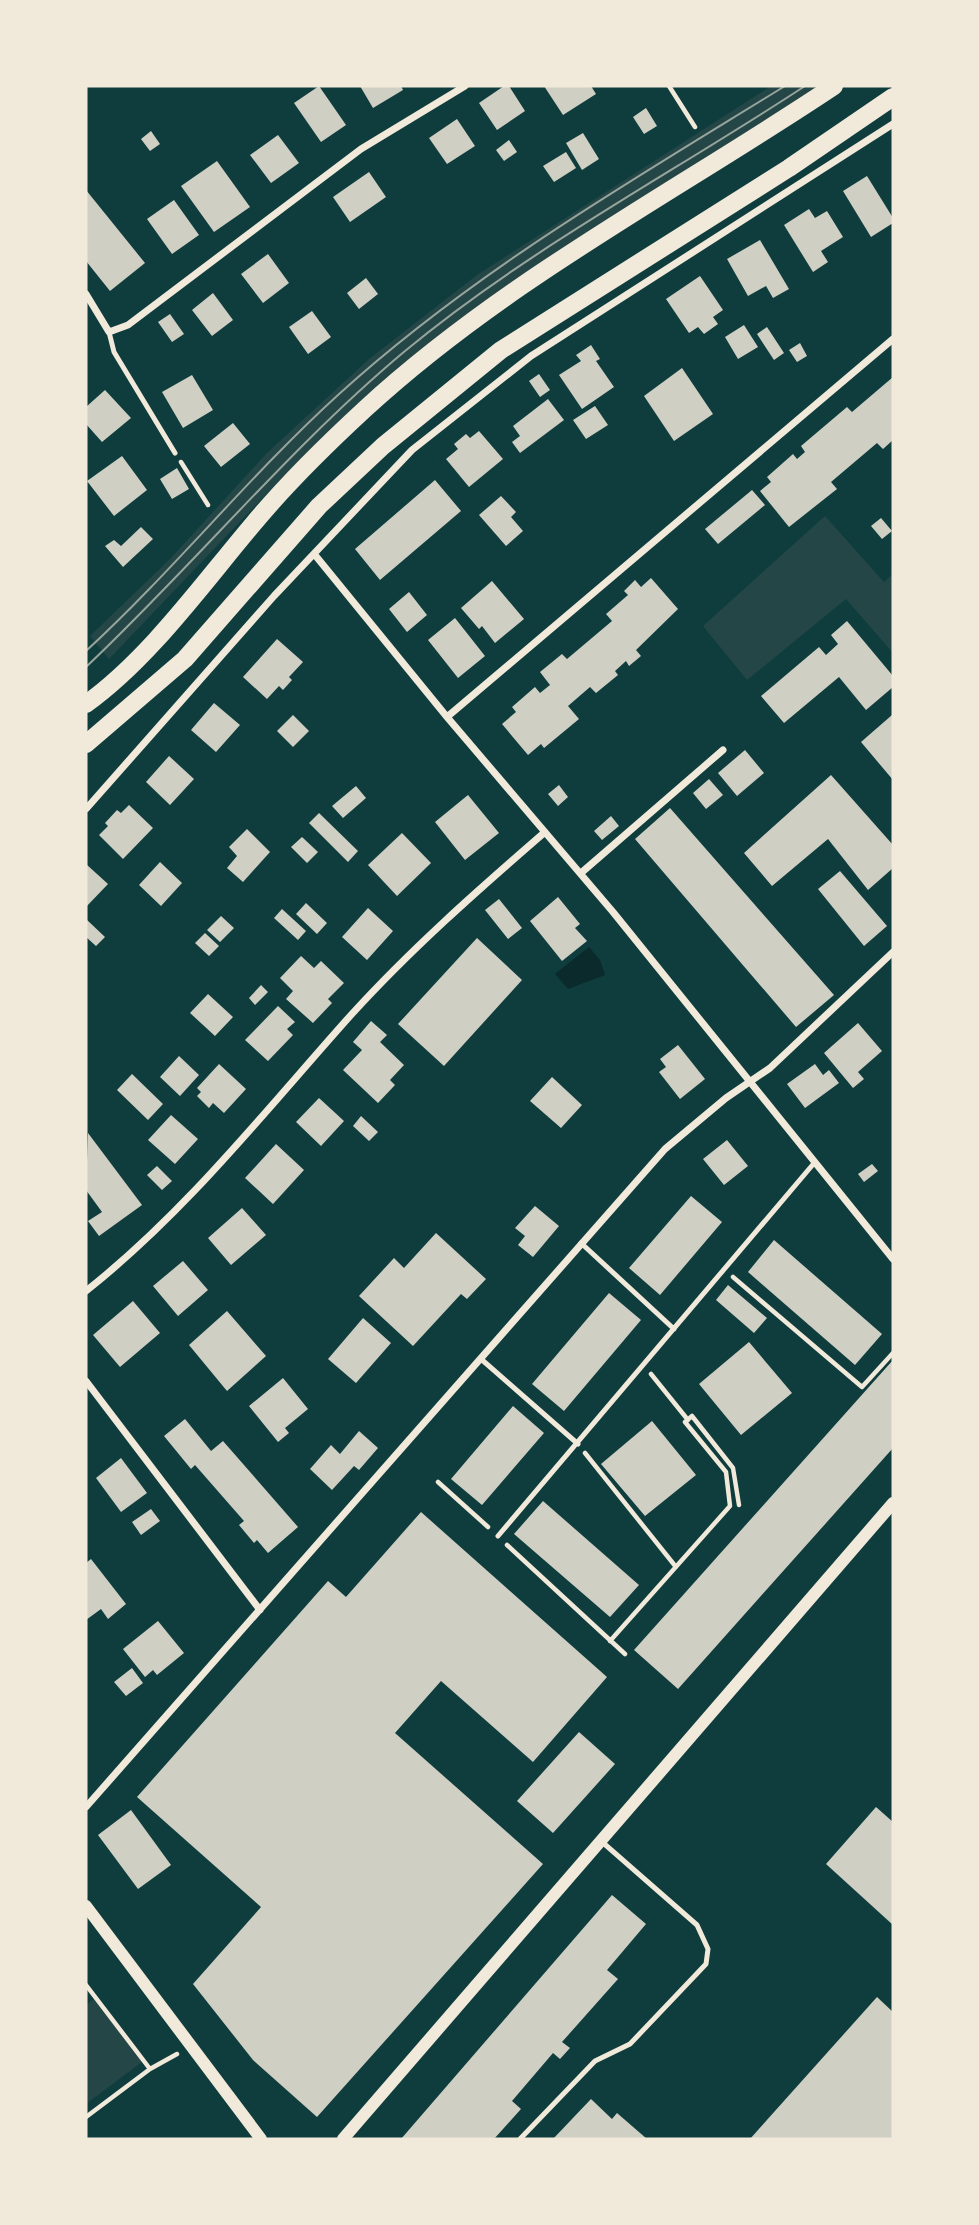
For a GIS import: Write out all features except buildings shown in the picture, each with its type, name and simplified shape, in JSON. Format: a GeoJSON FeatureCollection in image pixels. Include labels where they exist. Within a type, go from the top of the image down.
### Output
{"type":"FeatureCollection","features":[{"type":"Feature","properties":{"kind":"main road"},"geometry":{"type":"LineString","coordinates":[[86,704],[106,690],[186,605],[305,466],[367,407],[448,339],[512,292],[834,86]]}},
{"type":"Feature","properties":{"kind":"main road"},"geometry":{"type":"LineString","coordinates":[[86,744],[185,659],[319,506],[383,446],[501,350],[789,168],[893,97]]}},
{"type":"Feature","properties":{"kind":"street"},"geometry":{"type":"LineString","coordinates":[[87,299],[109,332],[128,325],[361,149],[465,86]]}},
{"type":"Feature","properties":{"kind":"street"},"geometry":{"type":"LineString","coordinates":[[86,809],[274,596],[412,450],[531,356],[893,124]]}},
{"type":"Feature","properties":{"kind":"street"},"geometry":{"type":"LineString","coordinates":[[447,717],[893,339]]}},
{"type":"Feature","properties":{"kind":"street"},"geometry":{"type":"LineString","coordinates":[[315,555],[447,717],[581,873],[893,1259]]}},
{"type":"Feature","properties":{"kind":"street"},"geometry":{"type":"LineString","coordinates":[[581,873],[723,750]]}},
{"type":"Feature","properties":{"kind":"street"},"geometry":{"type":"LineString","coordinates":[[86,1292],[185,1202],[354,1012],[447,918],[545,832]]}},
{"type":"Feature","properties":{"kind":"street"},"geometry":{"type":"LineString","coordinates":[[86,1807],[665,1149],[830,1014],[893,952]]}},
{"type":"Feature","properties":{"kind":"street"},"geometry":{"type":"LineString","coordinates":[[86,1381],[260,1610]]}},
{"type":"Feature","properties":{"kind":"street"},"geometry":{"type":"LineString","coordinates":[[342,2139],[893,1503]]}},
{"type":"Feature","properties":{"kind":"street"},"geometry":{"type":"LineString","coordinates":[[86,1906],[261,2139]]}},
{"type":"Feature","properties":{"kind":"lane"},"geometry":{"type":"LineString","coordinates":[[109,332],[114,352],[175,453]]}},
{"type":"Feature","properties":{"kind":"lane"},"geometry":{"type":"LineString","coordinates":[[498,1536],[815,1162]]}},
{"type":"Feature","properties":{"kind":"lane"},"geometry":{"type":"LineString","coordinates":[[581,1243],[674,1329]]}},
{"type":"Feature","properties":{"kind":"lane"},"geometry":{"type":"LineString","coordinates":[[481,1359],[578,1444]]}},
{"type":"Feature","properties":{"kind":"lane"},"geometry":{"type":"LineString","coordinates":[[520,2139],[595,2061],[630,2044],[706,1964],[708,1949],[697,1925],[601,1841]]}},
{"type":"Feature","properties":{"kind":"path"},"geometry":{"type":"LineString","coordinates":[[669,87],[695,128]]}},
{"type":"Feature","properties":{"kind":"path"},"geometry":{"type":"LineString","coordinates":[[175,453],[208,505]]}},
{"type":"Feature","properties":{"kind":"path"},"geometry":{"type":"LineString","coordinates":[[724,1270],[862,1387],[893,1353]]}},
{"type":"Feature","properties":{"kind":"path"},"geometry":{"type":"LineString","coordinates":[[644,1365],[688,1420]]}},
{"type":"Feature","properties":{"kind":"path"},"geometry":{"type":"LineString","coordinates":[[610,1641],[730,1506],[726,1472],[685,1422],[692,1416],[733,1468],[739,1505]]}},
{"type":"Feature","properties":{"kind":"path"},"geometry":{"type":"LineString","coordinates":[[578,1444],[676,1567]]}},
{"type":"Feature","properties":{"kind":"path"},"geometry":{"type":"LineString","coordinates":[[438,1482],[625,1654]]}},
{"type":"Feature","properties":{"kind":"path"},"geometry":{"type":"LineString","coordinates":[[87,1989],[150,2069]]}},
{"type":"Feature","properties":{"kind":"path"},"geometry":{"type":"LineString","coordinates":[[86,2117],[150,2069],[190,2044]]}},
{"type":"Feature","properties":{"kind":"shaded area"},"geometry":{"type":"Polygon","coordinates":[[[771,86],[819,86],[361,403],[277,483],[109,659],[90,636],[170,559],[267,453],[369,359],[477,275],[771,86]]]}},
{"type":"Feature","properties":{"kind":"shaded area"},"geometry":{"type":"Polygon","coordinates":[[[825,516],[884,582],[893,574],[893,653],[846,599],[747,680],[703,626],[825,516]]]}},
{"type":"Feature","properties":{"kind":"shaded area"},"geometry":{"type":"Polygon","coordinates":[[[589,947],[600,960],[605,975],[568,989],[555,974],[589,947]]]}},
{"type":"Feature","properties":{"kind":"shaded area"},"geometry":{"type":"Polygon","coordinates":[[[94,1999],[142,2062],[86,2104],[86,2005],[94,1999]]]}},
{"type":"Feature","properties":{"kind":"tram line"},"geometry":{"type":"LineString","coordinates":[[86,651],[305,426],[390,350],[443,308],[554,230],[785,86]]}},
{"type":"Feature","properties":{"kind":"tram line"},"geometry":{"type":"LineString","coordinates":[[86,667],[322,426],[405,351],[452,314],[550,246],[805,86]]}}]}
